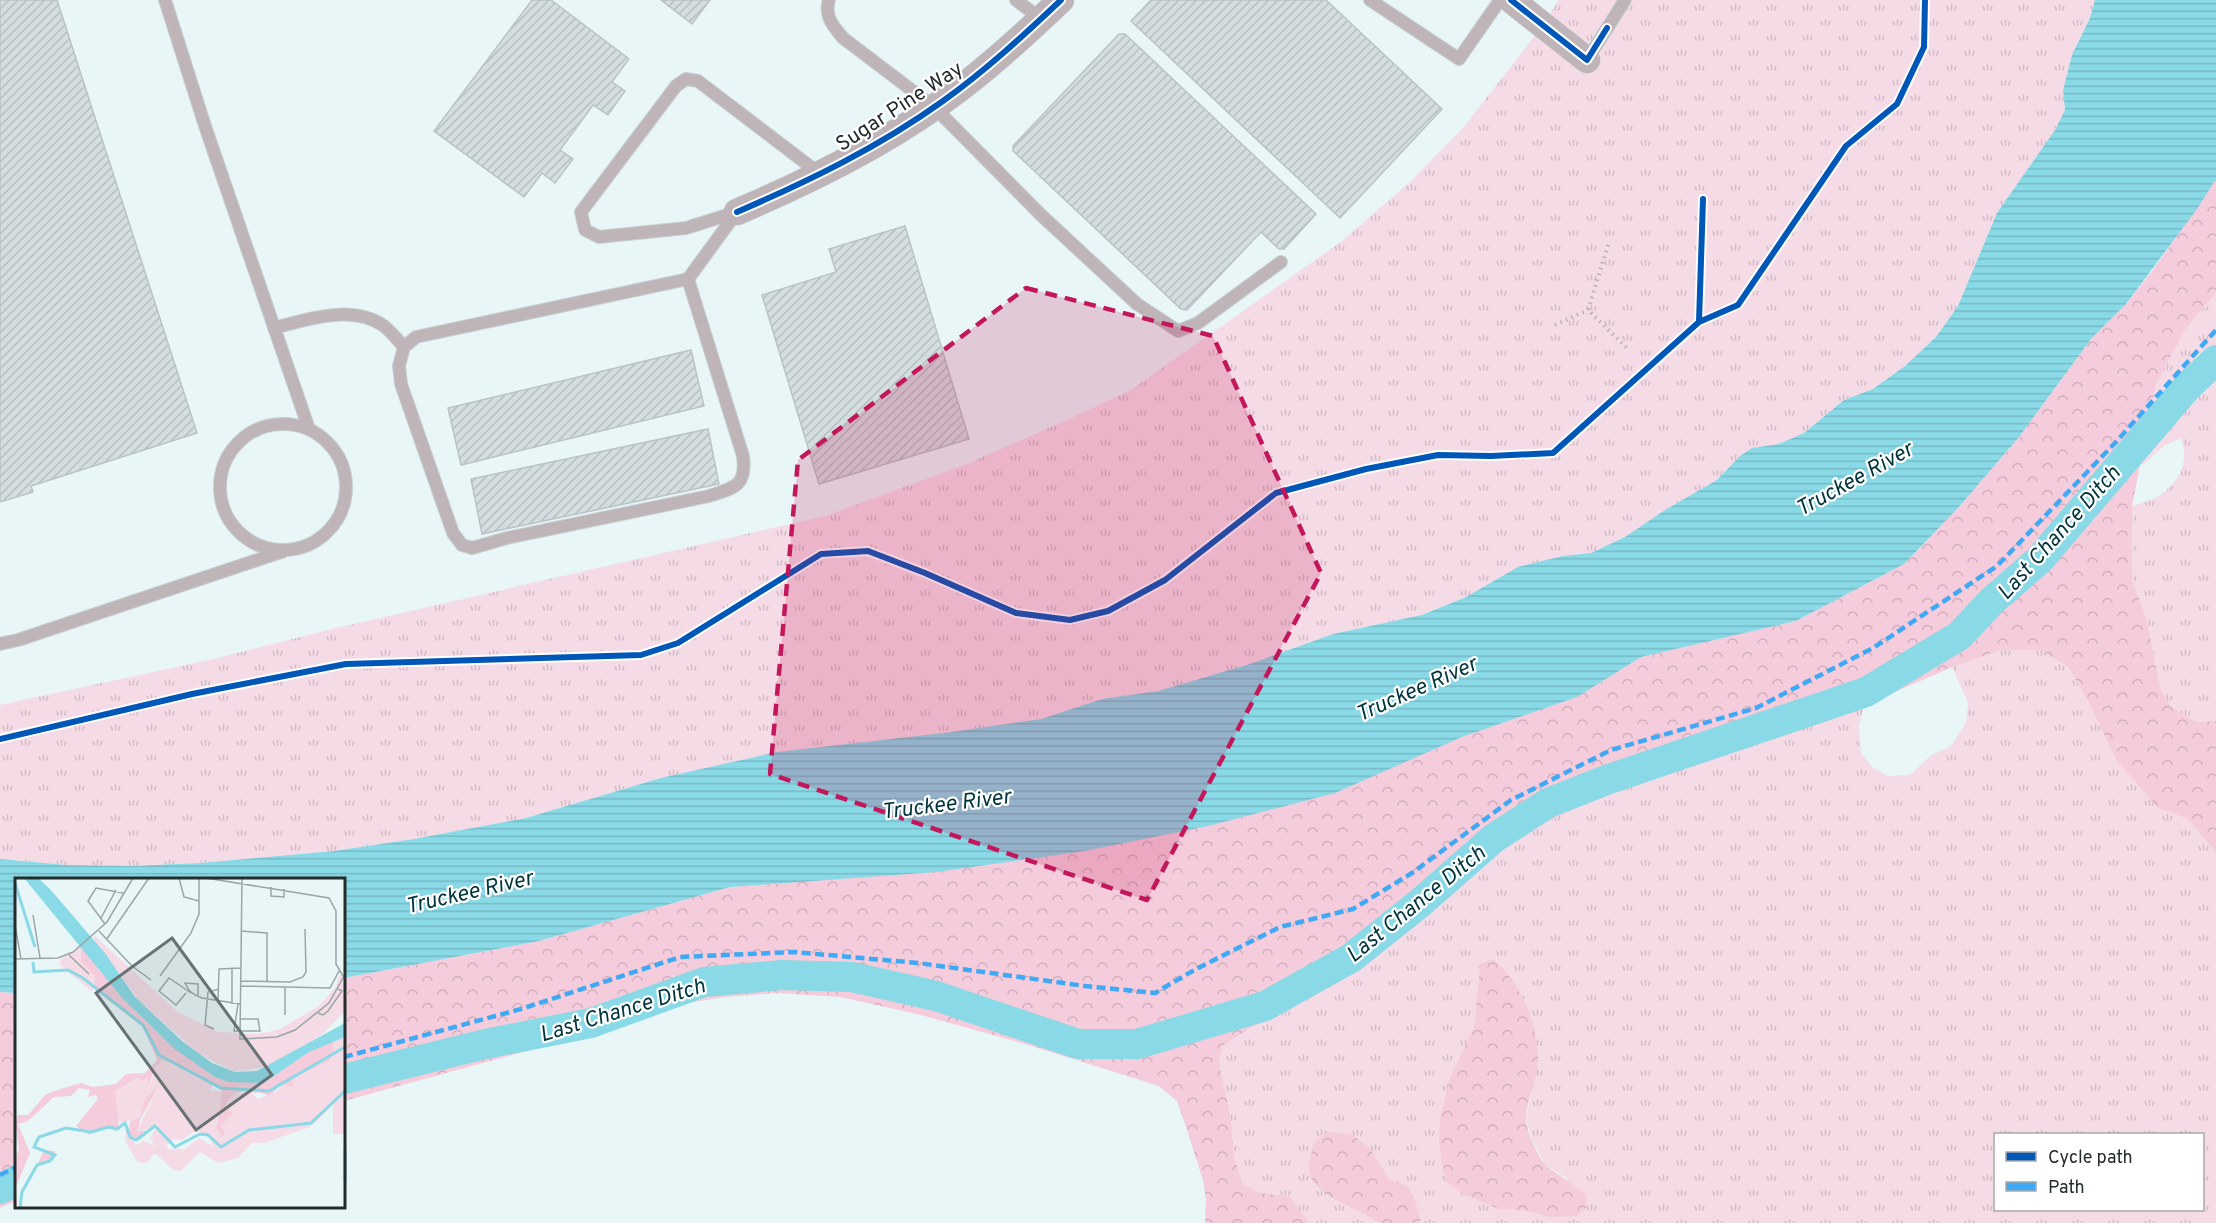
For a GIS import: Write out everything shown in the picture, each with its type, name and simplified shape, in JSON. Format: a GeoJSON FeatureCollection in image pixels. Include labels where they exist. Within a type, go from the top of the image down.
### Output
{"type":"FeatureCollection","features":[{"type":"Feature","properties":{"kind":"street","name":"Sugar Pine Way"},"geometry":{"type":"LineString","coordinates":[[737,212],[821,174],[870,148],[934,107],[1006,51],[1061,0]]}},
{"type":"Feature","properties":{"kind":"street"},"geometry":{"type":"LineString","coordinates":[[1512,0],[1587,60]]}},
{"type":"Feature","properties":{"kind":"lane"},"geometry":{"type":"LineString","coordinates":[[165,0],[205,126],[309,429]]}},
{"type":"Feature","properties":{"kind":"lane"},"geometry":{"type":"LineString","coordinates":[[829,0],[827,8],[831,24],[843,38],[934,107],[1041,215],[1137,304],[1178,331],[1198,322],[1281,262]]}},
{"type":"Feature","properties":{"kind":"lane"},"geometry":{"type":"LineString","coordinates":[[1016,0],[1041,19]]}},
{"type":"Feature","properties":{"kind":"lane"},"geometry":{"type":"LineString","coordinates":[[1370,0],[1459,59],[1500,0]]}},
{"type":"Feature","properties":{"kind":"lane"},"geometry":{"type":"LineString","coordinates":[[1587,60],[1625,0]]}},
{"type":"Feature","properties":{"kind":"lane"},"geometry":{"type":"LineString","coordinates":[[737,212],[686,228],[599,237],[585,230],[581,212],[676,86],[686,79],[698,81],[821,174]]}},
{"type":"Feature","properties":{"kind":"lane"},"geometry":{"type":"LineString","coordinates":[[688,279],[743,456],[745,470],[742,480],[732,489],[708,496],[507,538],[472,548],[462,545],[453,533],[401,384],[399,366],[404,347],[417,337],[688,279],[737,212]]}},
{"type":"Feature","properties":{"kind":"lane"},"geometry":{"type":"LineString","coordinates":[[274,328],[321,316],[348,315],[368,318],[385,327],[404,347]]}},
{"type":"Feature","properties":{"kind":"lane"},"geometry":{"type":"LineString","coordinates":[[0,644],[312,543],[332,526],[342,508],[346,491],[344,468],[337,454],[321,436],[300,426],[280,424],[263,427],[248,435],[232,450],[225,463],[221,483],[225,511],[241,534],[264,547],[288,549]]}},
{"type":"Feature","properties":{"kind":"path"},"geometry":{"type":"LineString","coordinates":[[1555,325],[1588,310],[1608,245]]}},
{"type":"Feature","properties":{"kind":"path"},"geometry":{"type":"LineString","coordinates":[[1588,310],[1628,349]]}},
{"type":"Feature","properties":{"kind":"highlighted area"},"geometry":{"type":"Polygon","coordinates":[[[1026,288],[1213,336],[1321,573],[1147,900],[770,774],[798,460],[1026,288]]]}},
{"type":"Feature","properties":{"kind":"green space"},"geometry":{"type":"Polygon","coordinates":[[[1559,0],[2095,0],[2090,18],[2072,55],[2063,90],[2065,110],[2055,130],[1997,213],[1958,306],[1936,337],[1905,366],[1873,389],[1844,400],[1804,433],[1779,444],[1752,448],[1740,456],[1717,480],[1665,510],[1625,537],[1591,553],[1563,556],[1422,615],[1333,634],[1250,664],[1158,691],[1102,699],[1041,719],[661,778],[526,818],[334,851],[201,863],[133,866],[66,865],[0,859],[0,705],[209,660],[336,628],[825,516],[967,464],[1131,390],[1342,241],[1410,182],[1463,128],[1536,34],[1559,0]]]}},
{"type":"Feature","properties":{"kind":"green space"},"geometry":{"type":"Polygon","coordinates":[[[2216,179],[2216,293],[2186,328],[2156,384],[2132,506],[2132,580],[2147,620],[2160,688],[2170,706],[2196,722],[2216,721],[2216,853],[2188,819],[2158,808],[2116,760],[2089,703],[2068,667],[2041,650],[2000,650],[1952,667],[1840,716],[1696,760],[1580,806],[1541,825],[1504,848],[1352,975],[1276,1013],[1222,1046],[1219,1063],[1231,1119],[1234,1157],[1243,1184],[1261,1193],[1289,1196],[1307,1219],[1307,1223],[1205,1223],[1206,1200],[1203,1180],[1187,1130],[1177,1101],[1159,1086],[1025,1044],[921,1015],[840,997],[776,993],[725,997],[668,1006],[567,1040],[345,1101],[345,978],[539,941],[730,887],[817,880],[1462,737],[1577,697],[1641,657],[1796,621],[1904,564],[1958,508],[2019,437],[2091,339],[2126,304],[2158,263],[2216,179]]]}},
{"type":"Feature","properties":{"kind":"green space"},"geometry":{"type":"Polygon","coordinates":[[[2216,293],[2216,721],[2196,722],[2170,707],[2160,688],[2147,620],[2132,580],[2132,506],[2159,496],[2173,484],[2181,470],[2184,455],[2181,438],[2164,446],[2141,466],[2156,384],[2186,328],[2216,293]]]}},
{"type":"Feature","properties":{"kind":"green space"},"geometry":{"type":"Polygon","coordinates":[[[2000,649],[2041,650],[2068,667],[2089,703],[2116,760],[2158,808],[2188,819],[2216,853],[2216,1223],[1418,1223],[1421,1220],[1408,1186],[1389,1179],[1371,1150],[1313,1144],[1309,1172],[1313,1182],[1328,1196],[1378,1223],[1307,1223],[1307,1219],[1289,1196],[1261,1193],[1243,1184],[1234,1157],[1231,1119],[1219,1063],[1222,1046],[1276,1013],[1352,975],[1504,848],[1541,825],[1580,806],[1696,760],[1840,716],[1864,705],[1859,727],[1861,753],[1872,767],[1888,776],[1910,775],[1930,756],[1951,746],[1966,723],[1968,703],[1952,667],[2000,649]],[[1480,964],[1474,1027],[1464,1050],[1499,1209],[1522,1210],[1550,1217],[1567,1179],[1545,1164],[1532,1140],[1526,1118],[1538,1062],[1480,964]]]}},
{"type":"Feature","properties":{"kind":"green space"},"geometry":{"type":"Polygon","coordinates":[[[1493,959],[1520,992],[1532,1019],[1538,1048],[1537,1069],[1526,1117],[1529,1134],[1545,1164],[1586,1194],[1587,1207],[1577,1216],[1550,1217],[1522,1210],[1499,1209],[1463,1194],[1445,1180],[1439,1142],[1440,1118],[1450,1078],[1474,1027],[1480,964],[1493,959]]]}},
{"type":"Feature","properties":{"kind":"green space"},"geometry":{"type":"Polygon","coordinates":[[[0,992],[15,993],[15,1201],[0,1208],[0,992]]]}},
{"type":"Feature","properties":{"kind":"green space"},"geometry":{"type":"Polygon","coordinates":[[[1327,1132],[1352,1134],[1371,1150],[1389,1179],[1408,1186],[1421,1220],[1418,1223],[1378,1223],[1319,1189],[1309,1172],[1309,1162],[1313,1144],[1327,1132]]]}},
{"type":"Feature","properties":{"kind":"water","name":"Truckee River"},"geometry":{"type":"Polygon","coordinates":[[[2095,0],[2216,0],[2216,179],[2197,209],[2126,304],[2091,339],[2019,437],[1958,508],[1904,564],[1796,621],[1641,657],[1577,697],[1462,737],[1335,793],[1208,826],[1085,851],[936,872],[730,887],[539,941],[345,978],[345,878],[15,878],[15,993],[0,992],[0,859],[66,865],[133,866],[201,863],[334,851],[526,818],[661,778],[777,752],[944,733],[1041,719],[1102,699],[1158,691],[1250,664],[1333,634],[1422,615],[1466,597],[1518,567],[1563,556],[1591,553],[1625,537],[1665,510],[1717,480],[1740,456],[1752,448],[1779,444],[1804,433],[1844,400],[1873,389],[1905,366],[1936,337],[1958,306],[1997,213],[2055,130],[2065,110],[2063,90],[2072,55],[2090,18],[2095,0]]]}},
{"type":"Feature","properties":{"kind":"building"},"geometry":{"type":"Polygon","coordinates":[[[0,0],[57,0],[197,433],[31,486],[33,492],[0,502],[0,0]]]}},
{"type":"Feature","properties":{"kind":"building"},"geometry":{"type":"Polygon","coordinates":[[[532,0],[551,0],[629,59],[612,82],[625,91],[608,115],[593,105],[560,150],[573,159],[555,183],[542,173],[524,197],[434,131],[532,0]]]}},
{"type":"Feature","properties":{"kind":"building"},"geometry":{"type":"Polygon","coordinates":[[[661,0],[710,0],[692,24],[661,0]]]}},
{"type":"Feature","properties":{"kind":"building"},"geometry":{"type":"Polygon","coordinates":[[[1151,0],[1326,0],[1442,109],[1340,218],[1131,21],[1151,0]]]}},
{"type":"Feature","properties":{"kind":"building"},"geometry":{"type":"Polygon","coordinates":[[[1119,34],[1125,34],[1316,214],[1284,249],[1279,249],[1261,232],[1187,310],[1181,309],[1013,151],[1013,146],[1119,34]]]}},
{"type":"Feature","properties":{"kind":"building"},"geometry":{"type":"Polygon","coordinates":[[[905,226],[969,439],[819,484],[762,295],[836,272],[829,249],[905,226]]]}},
{"type":"Feature","properties":{"kind":"building"},"geometry":{"type":"Polygon","coordinates":[[[691,350],[704,406],[461,465],[448,408],[691,350]]]}},
{"type":"Feature","properties":{"kind":"building"},"geometry":{"type":"Polygon","coordinates":[[[708,429],[719,484],[482,534],[471,479],[708,429]]]}},
{"type":"Feature","properties":{"kind":"waterway","name":"Last Chance Ditch"},"geometry":{"type":"LineString","coordinates":[[345,1079],[485,1044],[591,1023],[704,982],[782,975],[852,977],[936,996],[1078,1044],[1137,1044],[1265,1006],[1351,958],[1420,903],[1494,838],[1548,803],[1609,779],[1866,692],[1959,636],[1992,601],[2040,559],[2187,387],[2216,360]]}},
{"type":"Feature","properties":{"kind":"waterway","name":"Last Chance Ditch"},"geometry":{"type":"LineString","coordinates":[[0,1189],[15,1182]]}},
{"type":"Feature","properties":{"kind":"marked path"},"geometry":{"type":"LineString","coordinates":[[345,1057],[521,1009],[680,957],[794,952],[918,963],[1085,986],[1155,993],[1196,969],[1280,927],[1353,909],[1412,873],[1511,800],[1611,750],[1756,708],[1873,648],[1997,566],[2115,443],[2216,330]]}},
{"type":"Feature","properties":{"kind":"marked path"},"geometry":{"type":"LineString","coordinates":[[0,1175],[15,1168]]}},
{"type":"Feature","properties":{"kind":"cycle path"},"geometry":{"type":"LineString","coordinates":[[737,212],[843,162],[919,118],[959,90],[1061,0]]}},
{"type":"Feature","properties":{"kind":"cycle path"},"geometry":{"type":"LineString","coordinates":[[1511,0],[1587,60],[1607,28]]}},
{"type":"Feature","properties":{"kind":"cycle path"},"geometry":{"type":"LineString","coordinates":[[0,739],[192,694],[346,664],[641,655],[678,643],[821,554],[868,551],[1016,613],[1070,620],[1108,611],[1165,580],[1276,493],[1366,469],[1438,455],[1491,456],[1553,453],[1699,322],[1738,305],[1846,146],[1897,104],[1924,47],[1925,0]]}},
{"type":"Feature","properties":{"kind":"cycle path"},"geometry":{"type":"LineString","coordinates":[[1699,322],[1703,199]]}}]}
